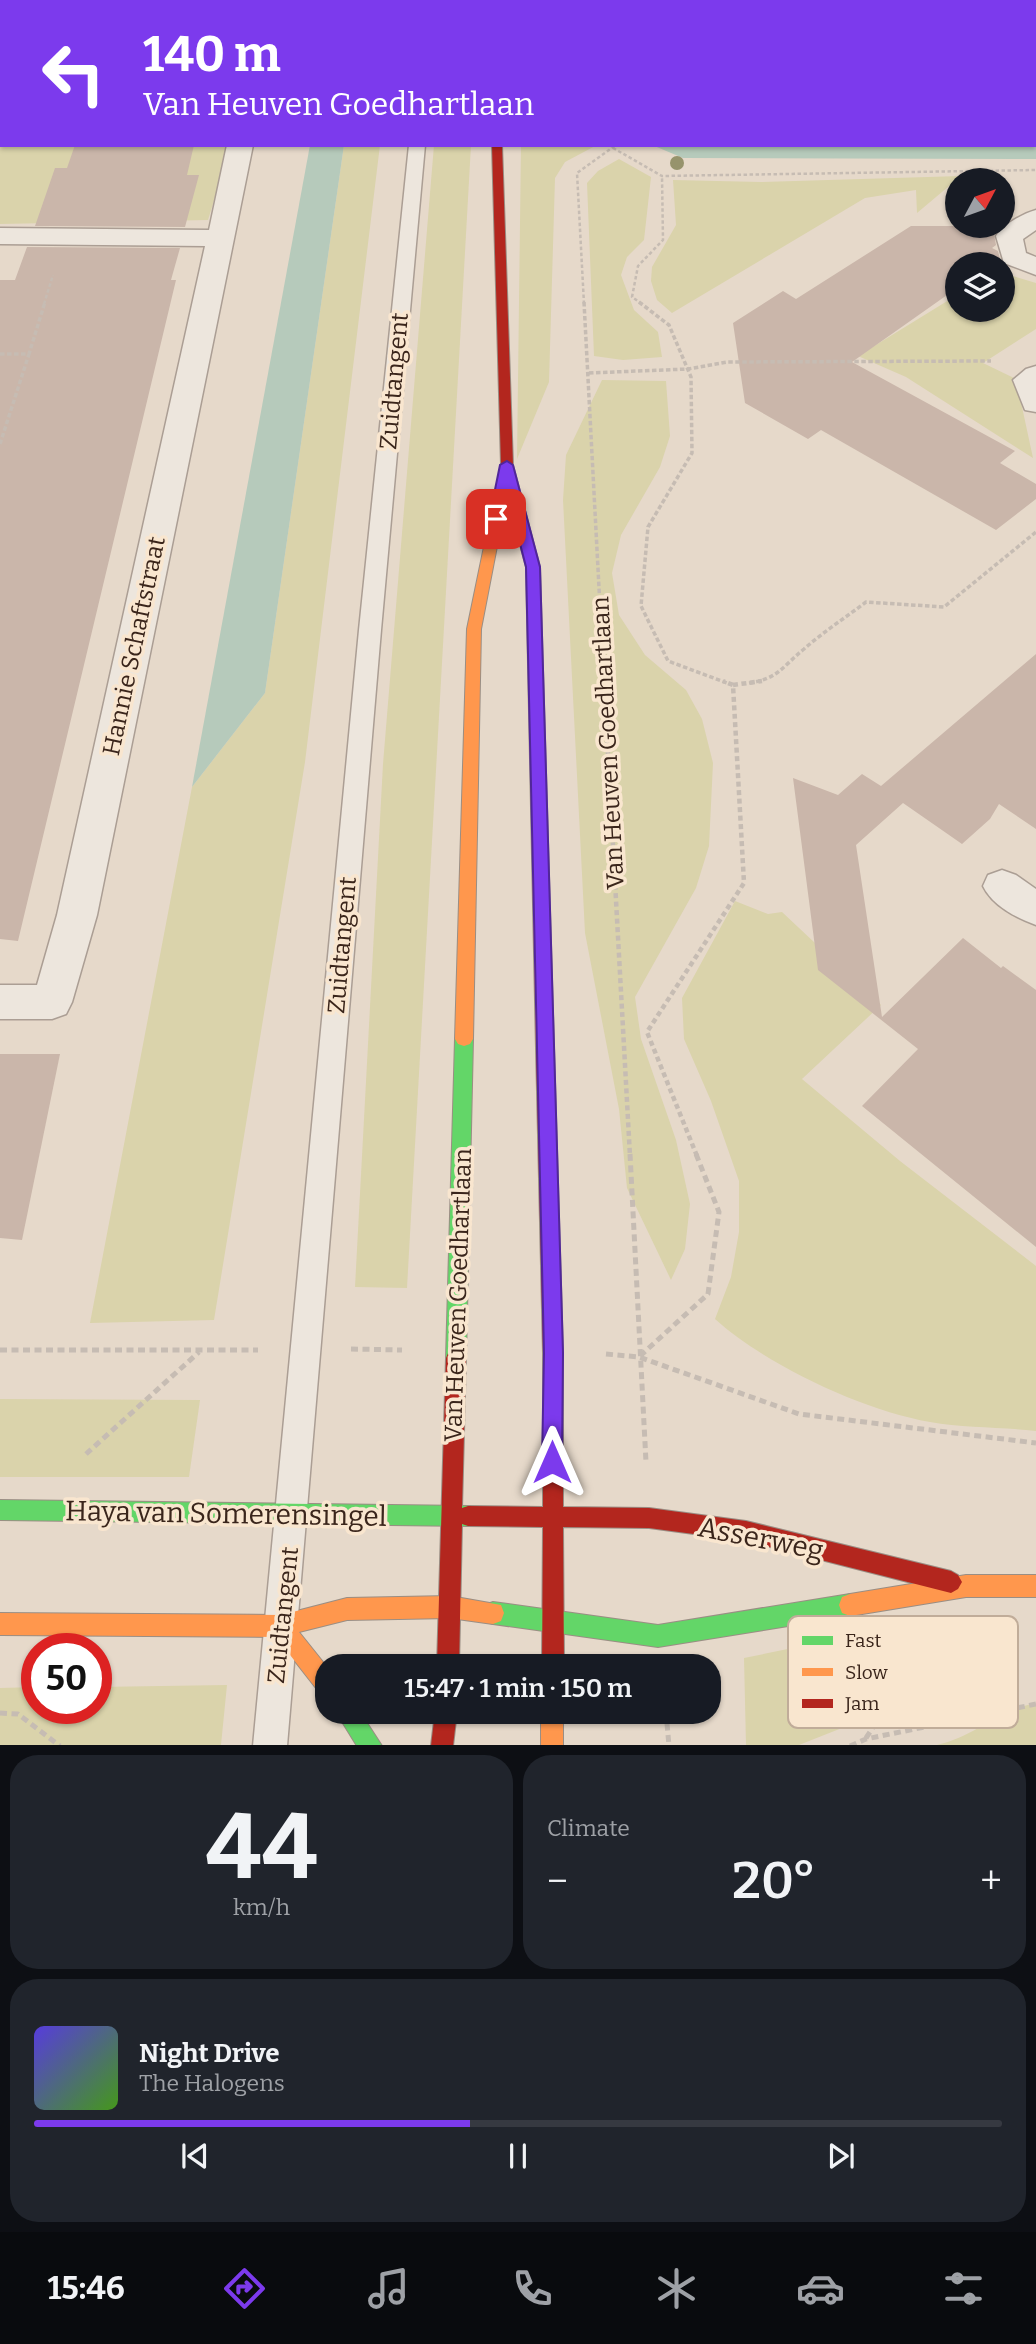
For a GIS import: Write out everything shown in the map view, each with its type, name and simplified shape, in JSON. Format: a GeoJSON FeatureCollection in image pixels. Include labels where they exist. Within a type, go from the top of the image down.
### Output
{"type":"FeatureCollection","features":[{"type":"Feature","properties":{"kind":"main road","name":"Van Heuven Goedhartlaan"},"geometry":{"type":"LineString","coordinates":[[497,147],[507,465],[533,567],[553,1353],[551,1516],[553,1654]]}},
{"type":"Feature","properties":{"kind":"main road","name":"Van Heuven Goedhartlaan"},"geometry":{"type":"LineString","coordinates":[[448,1654],[474,629],[507,465]]}},
{"type":"Feature","properties":{"kind":"main road","name":"Haya van Somerensingel"},"geometry":{"type":"LineString","coordinates":[[0,1510],[551,1516]]}},
{"type":"Feature","properties":{"kind":"main road","name":"Asserweg"},"geometry":{"type":"LineString","coordinates":[[551,1516],[649,1518],[746,1531],[966,1586]]}},
{"type":"Feature","properties":{"kind":"main road","name":"Asserweg"},"geometry":{"type":"LineString","coordinates":[[450,1607],[658,1636],[966,1586],[1036,1586]]}},
{"type":"Feature","properties":{"kind":"main road"},"geometry":{"type":"LineString","coordinates":[[0,1624],[281,1626],[347,1609],[450,1607]]}},
{"type":"Feature","properties":{"kind":"main road"},"geometry":{"type":"LineString","coordinates":[[281,1626],[315,1669]]}},
{"type":"Feature","properties":{"kind":"main road"},"geometry":{"type":"LineString","coordinates":[[356,1724],[371,1745]]}},
{"type":"Feature","properties":{"kind":"main road"},"geometry":{"type":"LineString","coordinates":[[442,1745],[445,1724]]}},
{"type":"Feature","properties":{"kind":"main road"},"geometry":{"type":"LineString","coordinates":[[552,1724],[552,1745]]}},
{"type":"Feature","properties":{"kind":"street","name":"Hannie Schaftstraat"},"geometry":{"type":"LineString","coordinates":[[0,1002],[51,1002],[77,915],[240,147]]}},
{"type":"Feature","properties":{"kind":"street"},"geometry":{"type":"LineString","coordinates":[[1036,218],[1009,236],[1014,257],[1036,267]]}},
{"type":"Feature","properties":{"kind":"street"},"geometry":{"type":"LineString","coordinates":[[0,236],[220,238]]}},
{"type":"Feature","properties":{"kind":"street"},"geometry":{"type":"LineString","coordinates":[[1002,886],[1036,909]]}},
{"type":"Feature","properties":{"kind":"lane","name":"Zuidtangent"},"geometry":{"type":"LineString","coordinates":[[270,1745],[293,1514],[371,617],[417,147]]}},
{"type":"Feature","properties":{"kind":"path","name":"Van Heuven Goedhartlaan"},"geometry":{"type":"LineString","coordinates":[[613,147],[576,173],[589,373],[639,1357]]}},
{"type":"Feature","properties":{"kind":"path"},"geometry":{"type":"LineString","coordinates":[[616,147],[662,176],[1036,170]]}},
{"type":"Feature","properties":{"kind":"path"},"geometry":{"type":"LineString","coordinates":[[662,176],[663,240],[638,266],[632,297],[669,325],[691,377],[692,453],[648,527],[641,606],[668,661],[733,685],[764,681],[785,669],[802,650],[866,602],[944,607],[1036,532]]}},
{"type":"Feature","properties":{"kind":"path"},"geometry":{"type":"LineString","coordinates":[[0,444],[65,237]]}},
{"type":"Feature","properties":{"kind":"path"},"geometry":{"type":"LineString","coordinates":[[0,354],[29,354]]}},
{"type":"Feature","properties":{"kind":"path"},"geometry":{"type":"LineString","coordinates":[[589,373],[688,369],[727,362],[994,361],[1033,386]]}},
{"type":"Feature","properties":{"kind":"path"},"geometry":{"type":"LineString","coordinates":[[733,685],[744,883],[647,1032],[719,1212],[708,1294],[639,1357],[799,1414],[1036,1444]]}},
{"type":"Feature","properties":{"kind":"path"},"geometry":{"type":"LineString","coordinates":[[0,1350],[200,1351],[23,1510]]}},
{"type":"Feature","properties":{"kind":"path"},"geometry":{"type":"LineString","coordinates":[[946,1616],[966,1586]]}},
{"type":"Feature","properties":{"kind":"path"},"geometry":{"type":"LineString","coordinates":[[1018,1708],[1036,1704]]}},
{"type":"Feature","properties":{"kind":"path"},"geometry":{"type":"LineString","coordinates":[[0,1713],[18,1714],[60,1745]]}},
{"type":"Feature","properties":{"kind":"path"},"geometry":{"type":"LineString","coordinates":[[667,1724],[669,1745]]}},
{"type":"Feature","properties":{"kind":"path"},"geometry":{"type":"LineString","coordinates":[[866,1739],[873,1728]]}},
{"type":"Feature","properties":{"kind":"path"},"geometry":{"type":"LineString","coordinates":[[850,1745],[919,1728]]}},
{"type":"Feature","properties":{"kind":"shaded area"},"geometry":{"type":"Polygon","coordinates":[[[0,147],[230,147],[208,220],[0,224],[0,147]]]}},
{"type":"Feature","properties":{"kind":"shaded area"},"geometry":{"type":"Polygon","coordinates":[[[310,147],[344,147],[265,693],[192,787],[310,147]]]}},
{"type":"Feature","properties":{"kind":"shaded area"},"geometry":{"type":"Polygon","coordinates":[[[344,147],[380,147],[305,762],[214,1320],[90,1323],[192,787],[265,693],[344,147]]]}},
{"type":"Feature","properties":{"kind":"shaded area"},"geometry":{"type":"Polygon","coordinates":[[[434,147],[471,147],[407,1288],[355,1287],[383,764],[434,147]]]}},
{"type":"Feature","properties":{"kind":"shaded area"},"geometry":{"type":"Polygon","coordinates":[[[521,147],[593,147],[565,162],[555,178],[549,382],[517,459],[521,147]]]}},
{"type":"Feature","properties":{"kind":"shaded area"},"geometry":{"type":"Polygon","coordinates":[[[657,147],[1036,147],[1036,159],[683,158],[657,147]]]}},
{"type":"Feature","properties":{"kind":"shaded area"},"geometry":{"type":"Polygon","coordinates":[[[619,159],[651,177],[644,240],[627,257],[621,275],[634,310],[658,332],[662,357],[623,360],[594,356],[587,183],[598,171],[619,159]]]}},
{"type":"Feature","properties":{"kind":"shaded area"},"geometry":{"type":"Polygon","coordinates":[[[945,176],[945,189],[917,213],[916,190],[865,198],[672,313],[657,300],[651,281],[652,267],[676,225],[673,180],[761,182],[945,176]]]}},
{"type":"Feature","properties":{"kind":"shaded area"},"geometry":{"type":"Polygon","coordinates":[[[1015,277],[1036,283],[1036,329],[983,363],[1016,379],[1033,458],[906,377],[858,356],[945,302],[945,322],[1015,322],[1015,277]]]}},
{"type":"Feature","properties":{"kind":"shaded area"},"geometry":{"type":"Polygon","coordinates":[[[602,380],[666,381],[670,436],[660,467],[621,535],[612,573],[619,615],[645,655],[686,690],[702,719],[713,763],[709,846],[696,888],[635,997],[641,1039],[676,1140],[690,1204],[685,1249],[671,1280],[627,1188],[619,1109],[585,933],[563,500],[566,455],[602,380]]]}},
{"type":"Feature","properties":{"kind":"shaded area"},"geometry":{"type":"Polygon","coordinates":[[[735,901],[768,914],[782,912],[881,1005],[802,1079],[900,1161],[1036,1266],[1036,1431],[943,1424],[875,1407],[788,1369],[736,1336],[715,1319],[731,1277],[739,1232],[739,1181],[711,1101],[684,1039],[682,998],[735,901]]]}},
{"type":"Feature","properties":{"kind":"shaded area"},"geometry":{"type":"Polygon","coordinates":[[[0,1399],[200,1400],[189,1477],[0,1477],[0,1399]]]}},
{"type":"Feature","properties":{"kind":"shaded area"},"geometry":{"type":"Polygon","coordinates":[[[788,1649],[788,1728],[842,1728],[799,1745],[746,1745],[744,1658],[788,1649]]]}},
{"type":"Feature","properties":{"kind":"shaded area"},"geometry":{"type":"Polygon","coordinates":[[[227,1685],[221,1745],[0,1745],[0,1688],[21,1687],[21,1724],[112,1724],[112,1687],[227,1685]]]}},
{"type":"Feature","properties":{"kind":"shaded area"},"geometry":{"type":"Polygon","coordinates":[[[1036,1703],[1036,1745],[937,1745],[978,1728],[1018,1728],[1018,1708],[1036,1703]]]}},
{"type":"Feature","properties":{"kind":"building"},"geometry":{"type":"Polygon","coordinates":[[[74,147],[194,147],[187,175],[199,175],[185,227],[35,226],[55,168],[67,168],[74,147]]]}},
{"type":"Feature","properties":{"kind":"building"},"geometry":{"type":"Polygon","coordinates":[[[911,226],[945,226],[945,238],[995,238],[996,245],[992,248],[998,252],[945,252],[945,296],[852,362],[1015,451],[1000,463],[1036,484],[1036,499],[996,530],[821,430],[808,439],[745,403],[733,323],[783,291],[796,299],[911,226]]]}},
{"type":"Feature","properties":{"kind":"building"},"geometry":{"type":"Polygon","coordinates":[[[27,247],[180,248],[171,280],[176,280],[18,941],[0,939],[0,280],[15,280],[27,247]]]}},
{"type":"Feature","properties":{"kind":"building"},"geometry":{"type":"Polygon","coordinates":[[[1036,654],[1036,829],[999,804],[990,819],[962,844],[903,803],[856,845],[882,1017],[963,938],[1001,968],[1003,966],[1036,990],[1036,1247],[862,1106],[918,1049],[818,970],[793,778],[838,795],[862,774],[881,786],[1036,654]]]}},
{"type":"Feature","properties":{"kind":"building"},"geometry":{"type":"Polygon","coordinates":[[[0,1054],[60,1054],[22,1240],[0,1238],[0,1054]]]}},
{"type":"Feature","properties":{"kind":"traffic: fast"},"geometry":{"type":"LineString","coordinates":[[456,1358],[464,1039]]}},
{"type":"Feature","properties":{"kind":"traffic: fast"},"geometry":{"type":"LineString","coordinates":[[0,1510],[468,1516]]}},
{"type":"Feature","properties":{"kind":"traffic: fast"},"geometry":{"type":"LineString","coordinates":[[493,1613],[658,1636],[850,1605]]}},
{"type":"Feature","properties":{"kind":"traffic: fast"},"geometry":{"type":"LineString","coordinates":[[355,1724],[370,1745]]}},
{"type":"Feature","properties":{"kind":"traffic: slow"},"geometry":{"type":"LineString","coordinates":[[464,1039],[474,629],[505,474]]}},
{"type":"Feature","properties":{"kind":"traffic: slow"},"geometry":{"type":"LineString","coordinates":[[526,541],[533,567],[545,1048]]}},
{"type":"Feature","properties":{"kind":"traffic: slow"},"geometry":{"type":"LineString","coordinates":[[850,1605],[966,1586],[1036,1586]]}},
{"type":"Feature","properties":{"kind":"traffic: slow"},"geometry":{"type":"LineString","coordinates":[[0,1624],[281,1626],[347,1609],[450,1607],[493,1613]]}},
{"type":"Feature","properties":{"kind":"traffic: slow"},"geometry":{"type":"LineString","coordinates":[[281,1626],[315,1669]]}},
{"type":"Feature","properties":{"kind":"traffic: slow"},"geometry":{"type":"LineString","coordinates":[[552,1724],[552,1745]]}},
{"type":"Feature","properties":{"kind":"traffic: jam"},"geometry":{"type":"LineString","coordinates":[[497,147],[507,465],[526,541]]}},
{"type":"Feature","properties":{"kind":"traffic: jam"},"geometry":{"type":"LineString","coordinates":[[545,1048],[553,1353],[553,1654]]}},
{"type":"Feature","properties":{"kind":"traffic: jam"},"geometry":{"type":"LineString","coordinates":[[448,1654],[456,1358]]}},
{"type":"Feature","properties":{"kind":"traffic: jam"},"geometry":{"type":"LineString","coordinates":[[468,1516],[649,1518],[746,1531],[951,1582]]}},
{"type":"Feature","properties":{"kind":"traffic: jam"},"geometry":{"type":"LineString","coordinates":[[442,1745],[445,1724]]}},
{"type":"Feature","properties":{"kind":"route"},"geometry":{"type":"LineString","coordinates":[[496,519],[507,465],[533,567],[553,1353],[552,1462]]}}]}
